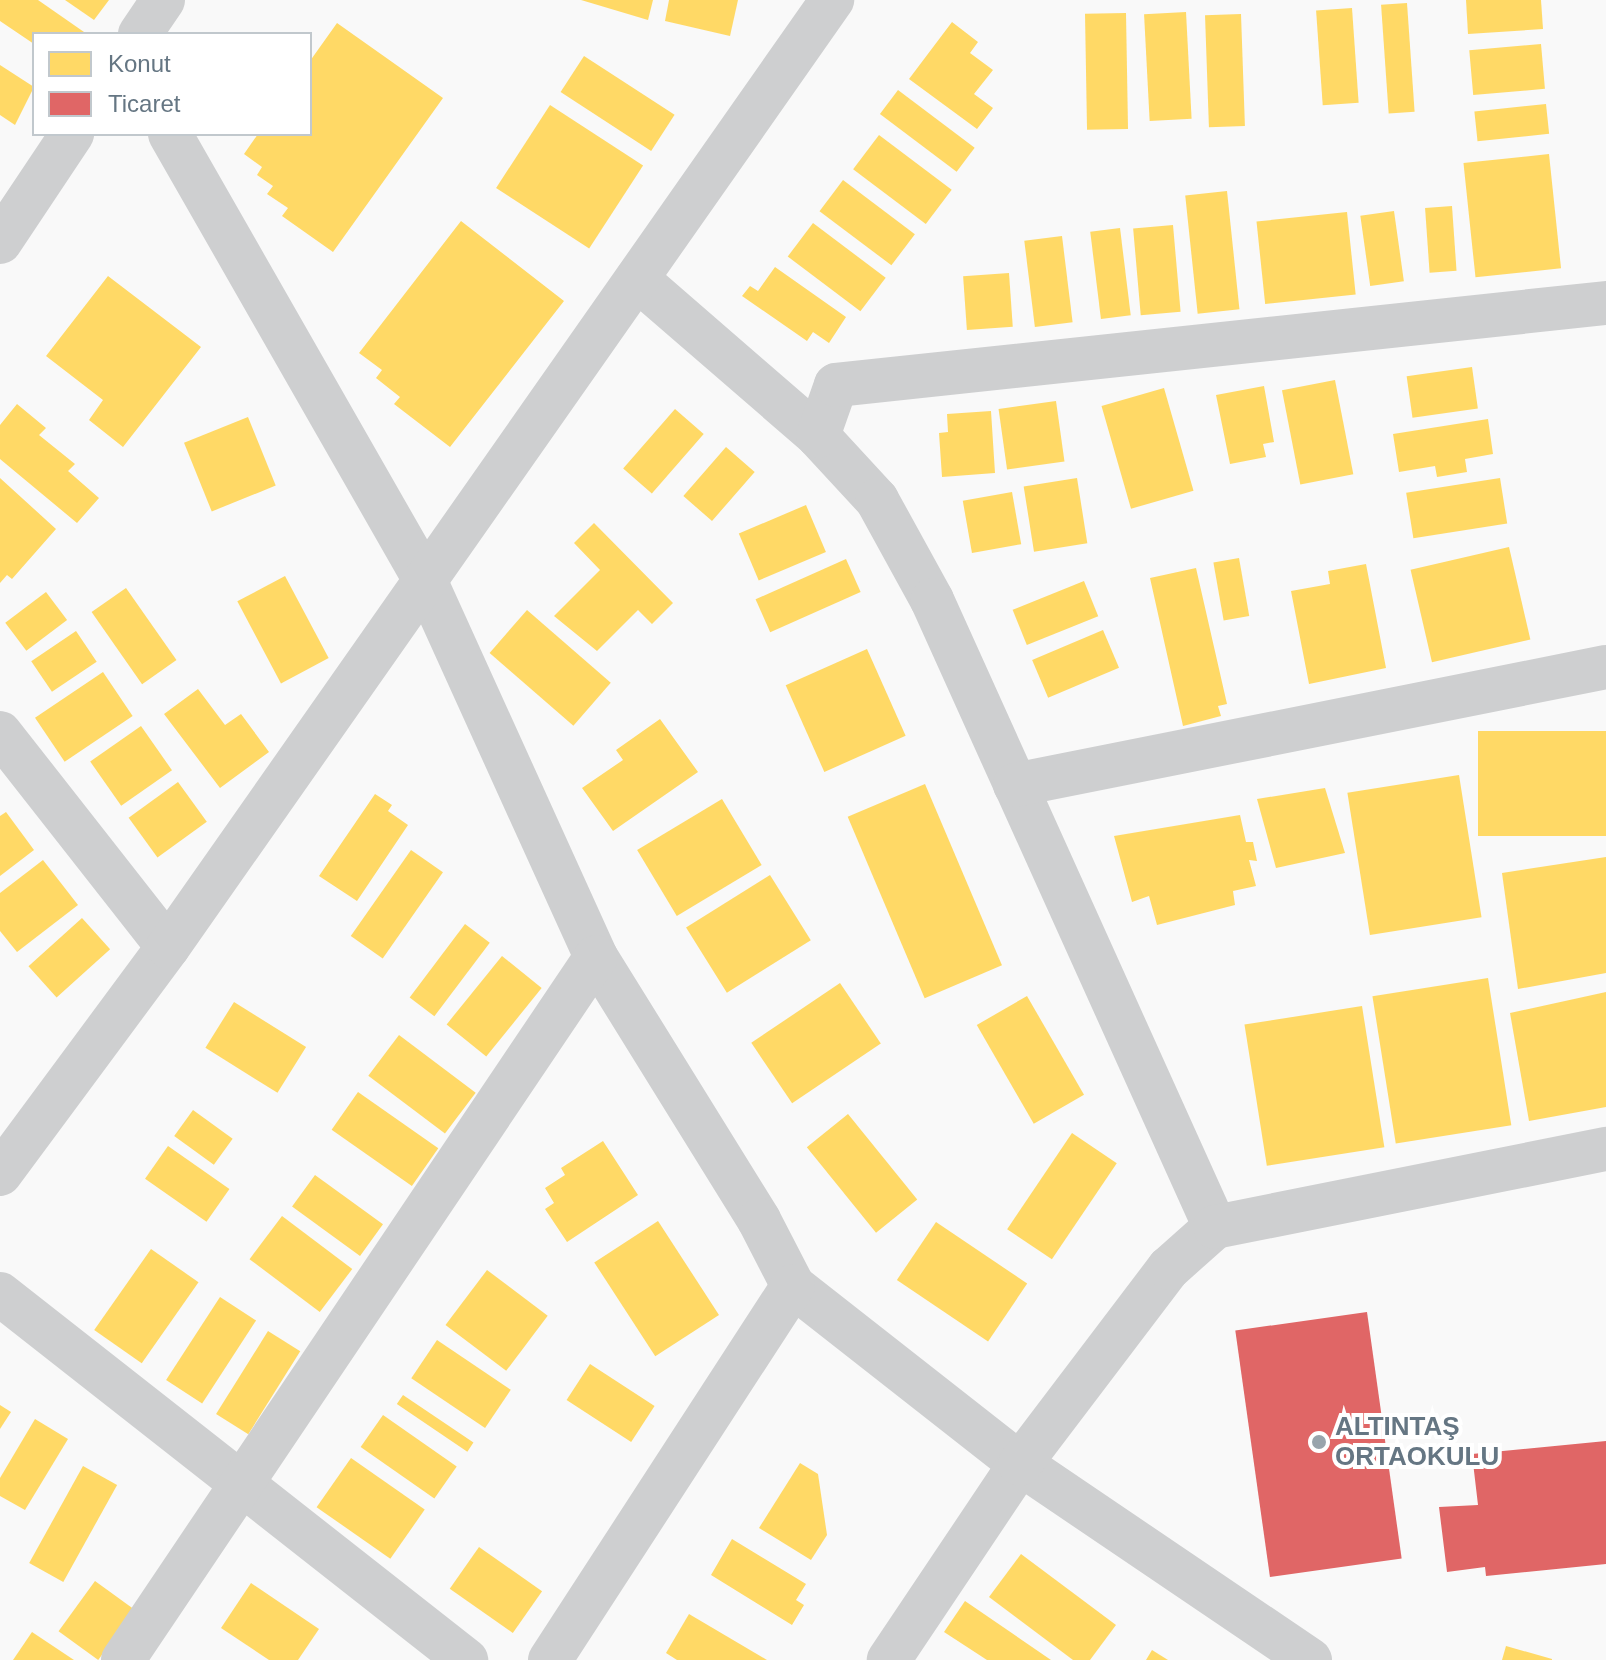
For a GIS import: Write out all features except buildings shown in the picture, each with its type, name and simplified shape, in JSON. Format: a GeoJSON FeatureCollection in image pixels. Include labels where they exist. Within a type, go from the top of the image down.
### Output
{"type":"FeatureCollection","features":[{"type":"Feature","properties":{"kind":"street"},"geometry":{"type":"LineString","coordinates":[[141,32],[163,0]]}},
{"type":"Feature","properties":{"kind":"street"},"geometry":{"type":"LineString","coordinates":[[0,1174],[168,947],[832,0]]}},
{"type":"Feature","properties":{"kind":"street"},"geometry":{"type":"LineString","coordinates":[[0,242],[71,136]]}},
{"type":"Feature","properties":{"kind":"street"},"geometry":{"type":"LineString","coordinates":[[171,136],[425,580],[596,957],[759,1220],[793,1286],[1020,1464],[1310,1660]]}},
{"type":"Feature","properties":{"kind":"street"},"geometry":{"type":"LineString","coordinates":[[637,279],[818,436],[877,500],[932,600],[1215,1227]]}},
{"type":"Feature","properties":{"kind":"street"},"geometry":{"type":"LineString","coordinates":[[818,436],[836,385],[1606,303]]}},
{"type":"Feature","properties":{"kind":"street"},"geometry":{"type":"LineString","coordinates":[[1015,785],[1606,667]]}},
{"type":"Feature","properties":{"kind":"street"},"geometry":{"type":"LineString","coordinates":[[0,733],[168,947]]}},
{"type":"Feature","properties":{"kind":"street"},"geometry":{"type":"LineString","coordinates":[[123,1660],[596,957]]}},
{"type":"Feature","properties":{"kind":"street"},"geometry":{"type":"LineString","coordinates":[[889,1660],[1020,1464],[1169,1268],[1215,1227],[1606,1149]]}},
{"type":"Feature","properties":{"kind":"street"},"geometry":{"type":"LineString","coordinates":[[550,1660],[793,1286]]}},
{"type":"Feature","properties":{"kind":"street"},"geometry":{"type":"LineString","coordinates":[[0,1294],[466,1660]]}},
{"type":"Feature","properties":{"kind":"place","name":"ALTINTAŞ ORTAOKULU"},"geometry":{"type":"Point","coordinates":[1319,1442]}}]}
